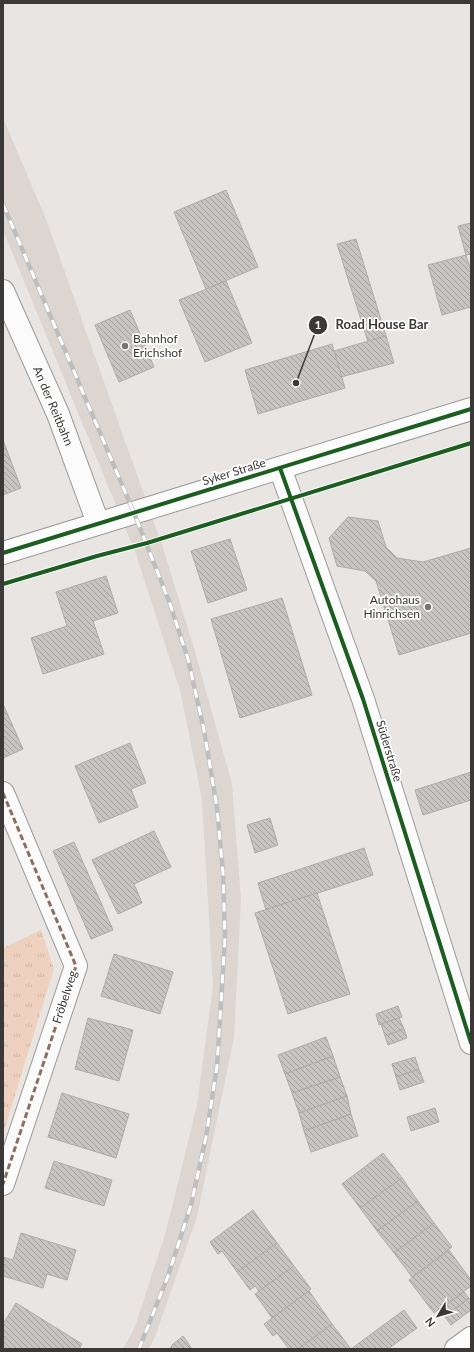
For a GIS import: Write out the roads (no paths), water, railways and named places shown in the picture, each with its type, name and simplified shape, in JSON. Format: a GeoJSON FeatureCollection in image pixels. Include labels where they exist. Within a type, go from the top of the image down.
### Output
{"type":"FeatureCollection","features":[{"type":"Feature","properties":{"kind":"street","name":"An der Reitbahn"},"geometry":{"type":"LineString","coordinates":[[3,290],[58,414],[98,523]]}},
{"type":"Feature","properties":{"kind":"street","name":"Syker Straße"},"geometry":{"type":"LineString","coordinates":[[3,553],[471,409]]}},
{"type":"Feature","properties":{"kind":"street","name":"Süderstraße"},"geometry":{"type":"LineString","coordinates":[[280,468],[363,699],[471,1043]]}},
{"type":"Feature","properties":{"kind":"street","name":"Fröbelweg"},"geometry":{"type":"LineString","coordinates":[[3,792],[76,966],[3,1184]]}},
{"type":"Feature","properties":{"kind":"street"},"geometry":{"type":"LineString","coordinates":[[456,1349],[471,1338]]}},
{"type":"Feature","properties":{"kind":"railway"},"geometry":{"type":"LineString","coordinates":[[3,204],[134,513],[169,601],[188,659],[204,730],[217,808],[223,873],[225,938],[217,1066],[206,1137],[191,1205],[168,1276],[139,1349]]}},
{"type":"Feature","properties":{"kind":"place","name":"Bahnhof Erichshof"},"geometry":{"type":"Point","coordinates":[125,346]}},
{"type":"Feature","properties":{"kind":"place","name":"Road House Bar"},"geometry":{"type":"Point","coordinates":[296,383]}},
{"type":"Feature","properties":{"kind":"place","name":"Autohaus Hinrichsen"},"geometry":{"type":"Point","coordinates":[428,607]}}]}
